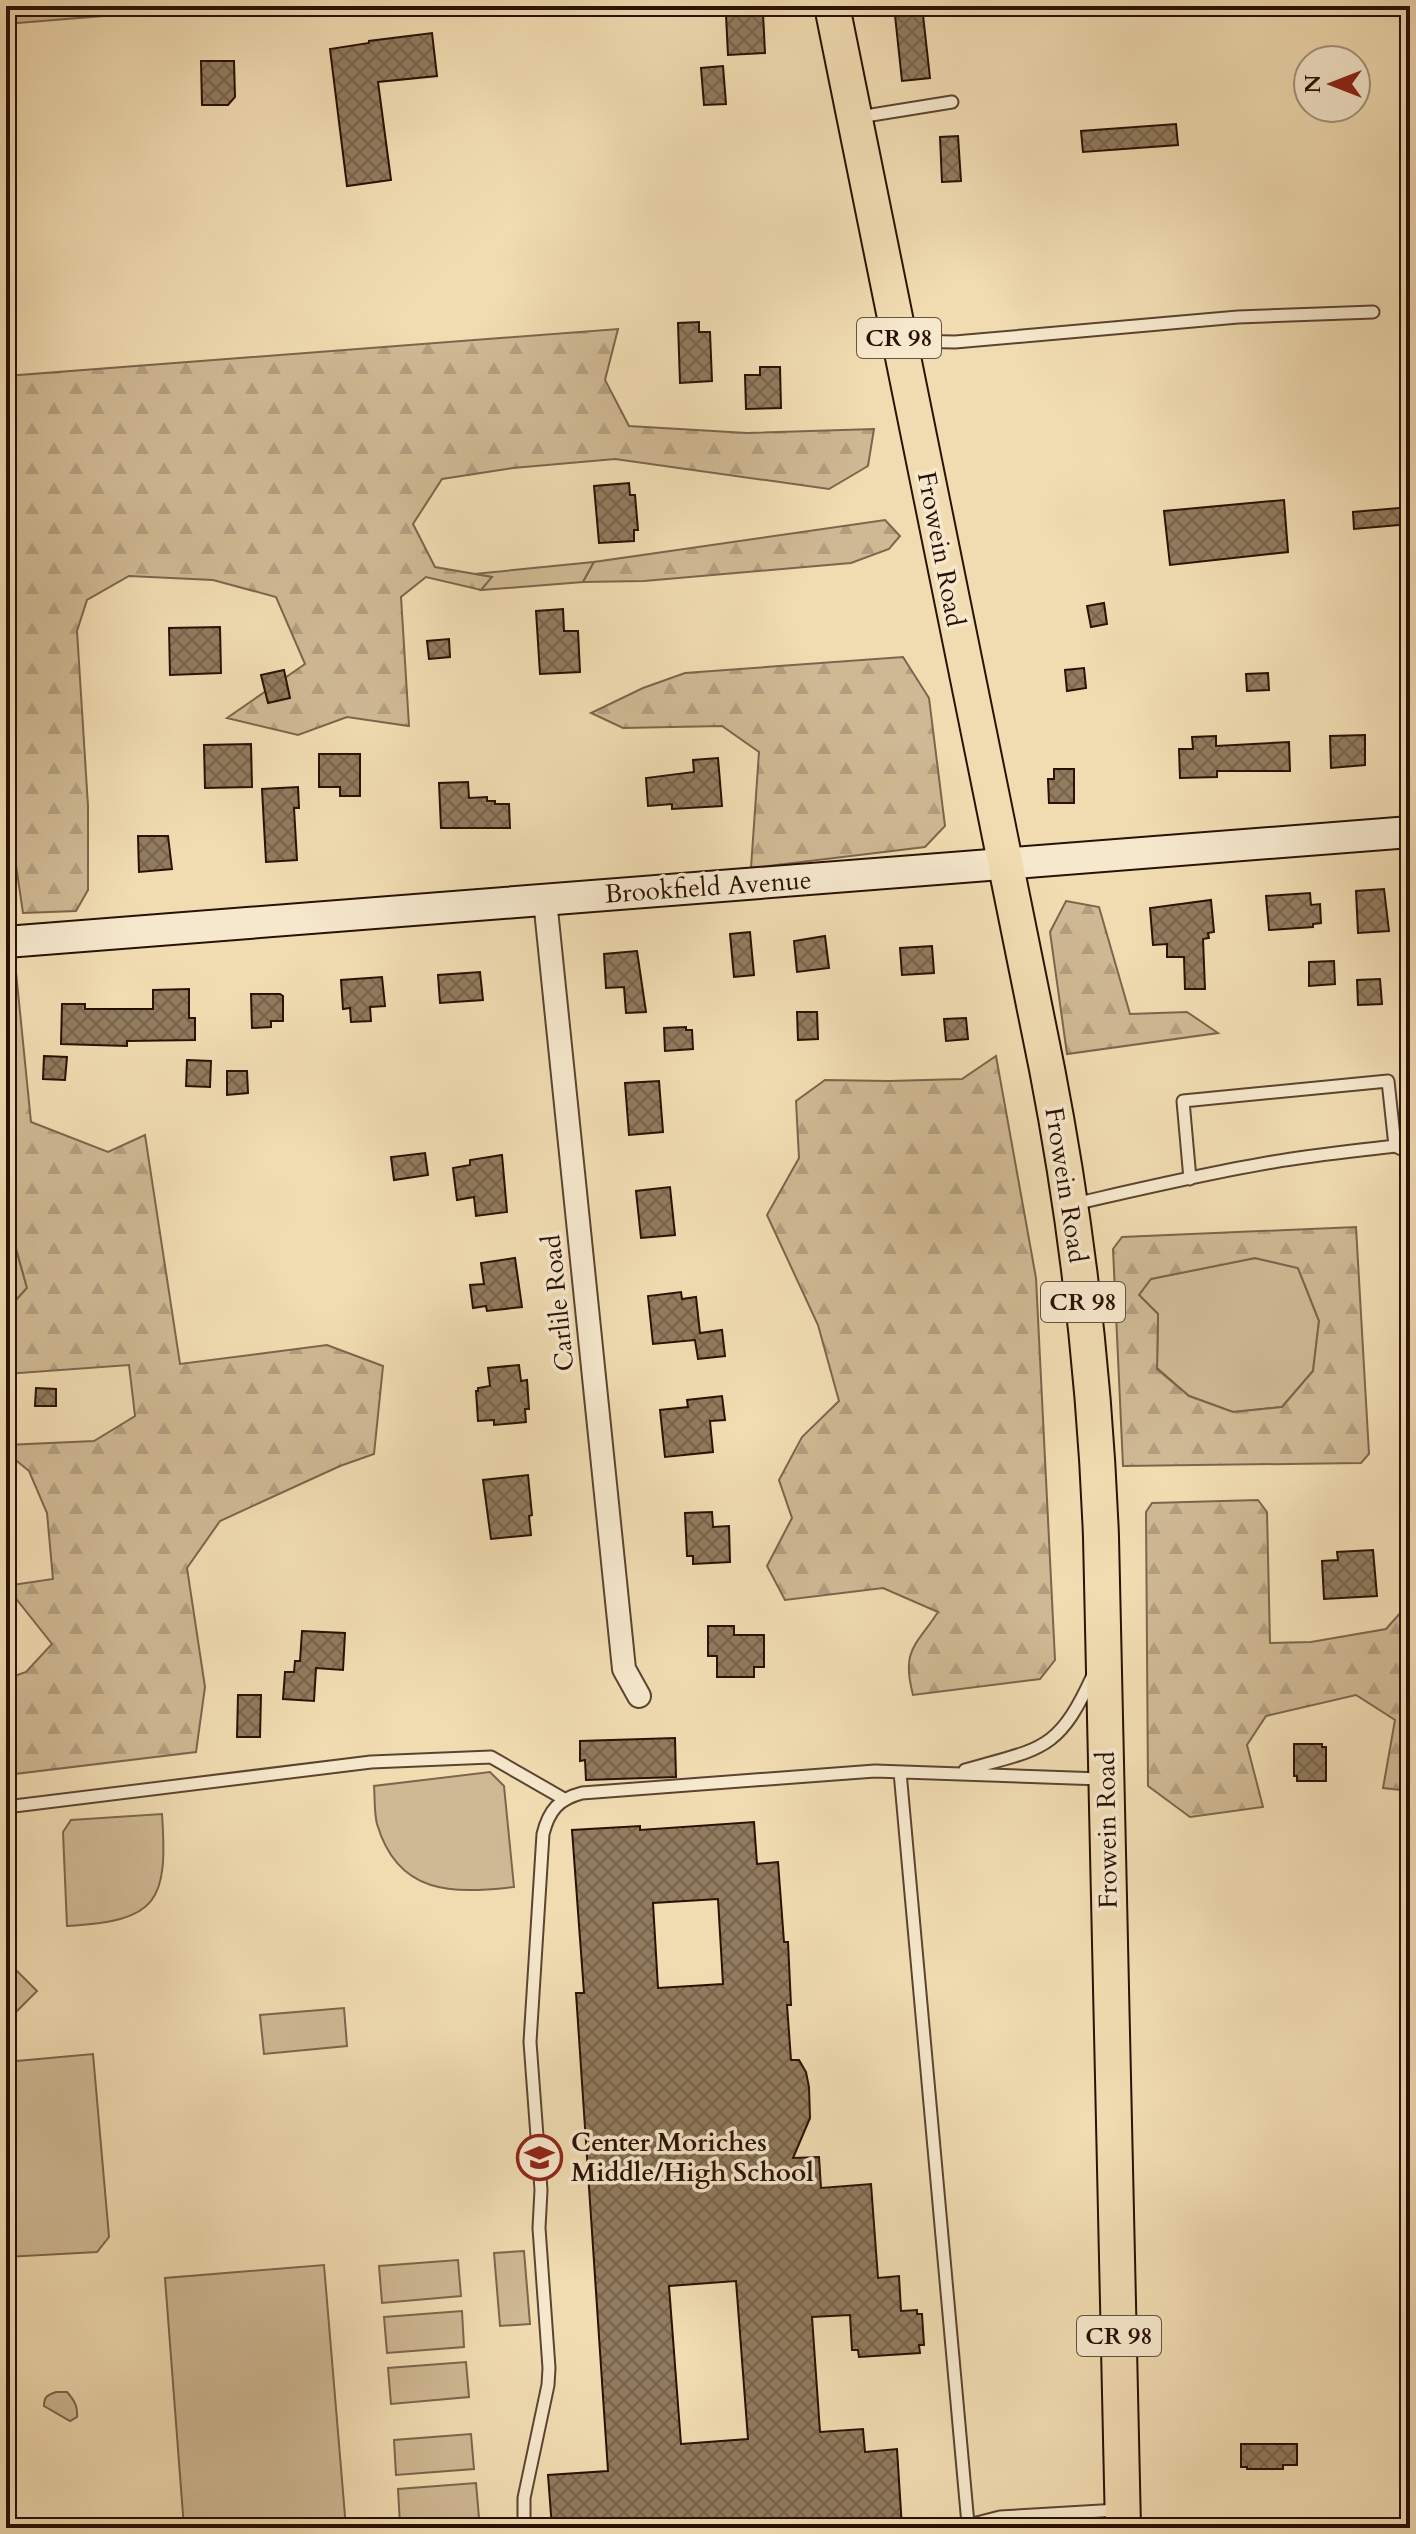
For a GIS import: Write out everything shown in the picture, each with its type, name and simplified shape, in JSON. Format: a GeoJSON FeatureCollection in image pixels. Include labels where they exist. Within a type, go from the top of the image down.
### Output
{"type":"FeatureCollection","features":[{"type":"Feature","properties":{"kind":"main road","name":"Frowein Road"},"geometry":{"type":"LineString","coordinates":[[832,6],[1049,1081],[1070,1205],[1094,1412],[1101,1537],[1123,2519]]}},
{"type":"Feature","properties":{"kind":"main road","name":"Brookfield Avenue"},"geometry":{"type":"LineString","coordinates":[[6,942],[1410,832]]}},
{"type":"Feature","properties":{"kind":"street","name":"Carlile Road"},"geometry":{"type":"LineString","coordinates":[[545,900],[624,1669],[639,1696]]}},
{"type":"Feature","properties":{"kind":"lane"},"geometry":{"type":"LineString","coordinates":[[854,117],[952,102]]}},
{"type":"Feature","properties":{"kind":"lane"},"geometry":{"type":"LineString","coordinates":[[899,341],[955,342],[1238,317],[1373,312]]}},
{"type":"Feature","properties":{"kind":"lane"},"geometry":{"type":"LineString","coordinates":[[1190,1179],[1183,1101],[1388,1081],[1395,1146]]}},
{"type":"Feature","properties":{"kind":"lane"},"geometry":{"type":"LineString","coordinates":[[1070,1205],[1273,1162],[1395,1146],[1410,1153]]}},
{"type":"Feature","properties":{"kind":"lane"},"geometry":{"type":"LineString","coordinates":[[955,1773],[1031,1751],[1052,1740],[1071,1720],[1104,1652]]}},
{"type":"Feature","properties":{"kind":"lane"},"geometry":{"type":"LineString","coordinates":[[6,1807],[371,1762],[491,1757],[564,1799]]}},
{"type":"Feature","properties":{"kind":"lane"},"geometry":{"type":"LineString","coordinates":[[524,2528],[524,2498],[549,2368],[530,2042],[543,1834],[551,1812],[564,1799],[582,1793],[875,1771],[1106,1779]]}},
{"type":"Feature","properties":{"kind":"lane"},"geometry":{"type":"LineString","coordinates":[[900,1772],[962,2526],[1078,2511],[1123,2519]]}},
{"type":"Feature","properties":{"kind":"green space"},"geometry":{"type":"Polygon","coordinates":[[[6,6],[96,6],[115,15],[6,24],[6,6]]]}},
{"type":"Feature","properties":{"kind":"green space"},"geometry":{"type":"Polygon","coordinates":[[[618,329],[605,380],[629,426],[747,433],[874,429],[868,466],[829,489],[615,459],[513,468],[442,479],[413,524],[435,567],[492,577],[481,590],[426,577],[401,597],[409,726],[347,717],[298,735],[227,718],[305,664],[276,597],[213,580],[129,576],[87,600],[77,631],[88,806],[88,890],[76,911],[23,913],[6,798],[6,376],[618,329]]]}},
{"type":"Feature","properties":{"kind":"green space"},"geometry":{"type":"Polygon","coordinates":[[[885,520],[900,536],[889,549],[851,563],[644,581],[583,582],[594,562],[885,520]]]}},
{"type":"Feature","properties":{"kind":"green space"},"geometry":{"type":"Polygon","coordinates":[[[594,562],[583,582],[481,590],[491,577],[474,574],[594,562]]]}},
{"type":"Feature","properties":{"kind":"green space"},"geometry":{"type":"Polygon","coordinates":[[[903,657],[929,698],[945,826],[925,847],[751,868],[759,752],[722,726],[623,728],[591,713],[643,688],[685,673],[903,657]]]}},
{"type":"Feature","properties":{"kind":"green space"},"geometry":{"type":"Polygon","coordinates":[[[1066,901],[1099,907],[1130,1014],[1187,1012],[1218,1033],[1067,1054],[1050,932],[1066,901]]]}},
{"type":"Feature","properties":{"kind":"green space"},"geometry":{"type":"Polygon","coordinates":[[[16,972],[31,1122],[108,1152],[145,1135],[180,1364],[327,1345],[383,1366],[374,1454],[340,1466],[220,1521],[187,1568],[205,1687],[196,1752],[6,1775],[6,1679],[26,1672],[52,1644],[6,1586],[53,1579],[47,1513],[29,1471],[6,1452],[6,1445],[94,1441],[135,1416],[129,1365],[6,1374],[6,1311],[27,1288],[6,1212],[6,979],[16,972]]]}},
{"type":"Feature","properties":{"kind":"green space"},"geometry":{"type":"Polygon","coordinates":[[[996,1056],[1036,1278],[1055,1660],[1040,1679],[913,1695],[910,1657],[917,1641],[938,1612],[883,1588],[785,1600],[767,1566],[792,1518],[779,1480],[802,1437],[839,1401],[818,1325],[767,1215],[799,1158],[796,1101],[825,1080],[962,1079],[996,1056]]]}},
{"type":"Feature","properties":{"kind":"green space"},"geometry":{"type":"Polygon","coordinates":[[[6,1212],[27,1288],[6,1311],[6,1212]]]}},
{"type":"Feature","properties":{"kind":"green space"},"geometry":{"type":"Polygon","coordinates":[[[1356,1227],[1369,1454],[1361,1463],[1123,1466],[1113,1249],[1122,1237],[1356,1227]],[[1255,1258],[1151,1279],[1139,1295],[1158,1314],[1157,1369],[1189,1396],[1233,1412],[1282,1407],[1313,1371],[1319,1321],[1298,1268],[1255,1258]]]}},
{"type":"Feature","properties":{"kind":"green space"},"geometry":{"type":"Polygon","coordinates":[[[1255,1258],[1298,1268],[1319,1321],[1313,1371],[1282,1407],[1233,1412],[1189,1396],[1157,1368],[1158,1314],[1139,1295],[1150,1279],[1255,1258]]]}},
{"type":"Feature","properties":{"kind":"green space"},"geometry":{"type":"Polygon","coordinates":[[[1258,1500],[1267,1512],[1270,1643],[1311,1642],[1386,1629],[1410,1602],[1410,1791],[1383,1788],[1395,1720],[1356,1695],[1266,1716],[1247,1745],[1263,1807],[1190,1817],[1148,1786],[1146,1512],[1152,1503],[1258,1500]]]}},
{"type":"Feature","properties":{"kind":"green space"},"geometry":{"type":"Polygon","coordinates":[[[490,1772],[504,1786],[514,1887],[449,1889],[413,1877],[386,1847],[377,1824],[374,1786],[490,1772]]]}},
{"type":"Feature","properties":{"kind":"green space"},"geometry":{"type":"Polygon","coordinates":[[[162,1814],[162,1868],[159,1887],[151,1901],[139,1912],[121,1919],[67,1926],[63,1832],[71,1820],[162,1814]]]}},
{"type":"Feature","properties":{"kind":"green space"},"geometry":{"type":"Polygon","coordinates":[[[6,1960],[37,1991],[6,2022],[6,1960]]]}},
{"type":"Feature","properties":{"kind":"green space"},"geometry":{"type":"Polygon","coordinates":[[[344,2008],[347,2046],[264,2054],[260,2015],[344,2008]]]}},
{"type":"Feature","properties":{"kind":"green space"},"geometry":{"type":"Polygon","coordinates":[[[93,2054],[109,2237],[97,2252],[6,2257],[6,2062],[93,2054]]]}},
{"type":"Feature","properties":{"kind":"green space"},"geometry":{"type":"Polygon","coordinates":[[[524,2251],[530,2324],[500,2326],[494,2253],[524,2251]]]}},
{"type":"Feature","properties":{"kind":"green space"},"geometry":{"type":"Polygon","coordinates":[[[458,2260],[461,2296],[382,2303],[379,2266],[458,2260]]]}},
{"type":"Feature","properties":{"kind":"green space"},"geometry":{"type":"Polygon","coordinates":[[[324,2265],[346,2528],[184,2528],[165,2278],[324,2265]]]}},
{"type":"Feature","properties":{"kind":"green space"},"geometry":{"type":"Polygon","coordinates":[[[462,2311],[464,2347],[387,2353],[384,2317],[462,2311]]]}},
{"type":"Feature","properties":{"kind":"green space"},"geometry":{"type":"Polygon","coordinates":[[[466,2362],[469,2397],[391,2404],[388,2368],[466,2362]]]}},
{"type":"Feature","properties":{"kind":"green space"},"geometry":{"type":"Polygon","coordinates":[[[56,2392],[67,2392],[76,2406],[77,2417],[70,2421],[44,2406],[47,2397],[56,2392]]]}},
{"type":"Feature","properties":{"kind":"green space"},"geometry":{"type":"Polygon","coordinates":[[[471,2434],[474,2469],[396,2475],[394,2440],[471,2434]]]}},
{"type":"Feature","properties":{"kind":"green space"},"geometry":{"type":"Polygon","coordinates":[[[476,2483],[479,2518],[400,2525],[398,2489],[476,2483]]]}},
{"type":"Feature","properties":{"kind":"building"},"geometry":{"type":"Polygon","coordinates":[[[894,6],[922,6],[930,78],[902,81],[894,6]]]}},
{"type":"Feature","properties":{"kind":"building"},"geometry":{"type":"Polygon","coordinates":[[[763,13],[765,53],[728,55],[726,15],[763,13]]]}},
{"type":"Feature","properties":{"kind":"building"},"geometry":{"type":"Polygon","coordinates":[[[432,33],[437,76],[378,82],[391,180],[347,186],[330,49],[432,33]]]}},
{"type":"Feature","properties":{"kind":"building"},"geometry":{"type":"Polygon","coordinates":[[[201,61],[234,61],[235,97],[228,105],[202,105],[201,61]]]}},
{"type":"Feature","properties":{"kind":"building"},"geometry":{"type":"Polygon","coordinates":[[[723,66],[726,104],[704,105],[701,68],[723,66]]]}},
{"type":"Feature","properties":{"kind":"building"},"geometry":{"type":"Polygon","coordinates":[[[1176,124],[1178,145],[1083,152],[1081,131],[1176,124]]]}},
{"type":"Feature","properties":{"kind":"building"},"geometry":{"type":"Polygon","coordinates":[[[958,136],[961,181],[942,182],[940,137],[958,136]]]}},
{"type":"Feature","properties":{"kind":"building"},"geometry":{"type":"Polygon","coordinates":[[[699,322],[699,332],[710,332],[712,381],[680,383],[678,323],[699,322]]]}},
{"type":"Feature","properties":{"kind":"building"},"geometry":{"type":"Polygon","coordinates":[[[760,367],[780,367],[781,408],[746,409],[745,375],[760,375],[760,367]]]}},
{"type":"Feature","properties":{"kind":"building"},"geometry":{"type":"Polygon","coordinates":[[[629,483],[630,495],[635,495],[638,530],[634,530],[634,541],[599,543],[594,486],[629,483]]]}},
{"type":"Feature","properties":{"kind":"building"},"geometry":{"type":"Polygon","coordinates":[[[1284,500],[1288,552],[1170,565],[1164,511],[1284,500]]]}},
{"type":"Feature","properties":{"kind":"building"},"geometry":{"type":"Polygon","coordinates":[[[1410,507],[1410,524],[1354,529],[1353,512],[1410,507]]]}},
{"type":"Feature","properties":{"kind":"building"},"geometry":{"type":"Polygon","coordinates":[[[1104,603],[1107,624],[1091,627],[1087,606],[1104,603]]]}},
{"type":"Feature","properties":{"kind":"building"},"geometry":{"type":"Polygon","coordinates":[[[563,609],[564,631],[578,631],[580,672],[540,674],[536,611],[563,609]]]}},
{"type":"Feature","properties":{"kind":"building"},"geometry":{"type":"Polygon","coordinates":[[[220,627],[221,673],[170,675],[169,628],[220,627]]]}},
{"type":"Feature","properties":{"kind":"building"},"geometry":{"type":"Polygon","coordinates":[[[449,639],[450,657],[429,659],[427,641],[449,639]]]}},
{"type":"Feature","properties":{"kind":"building"},"geometry":{"type":"Polygon","coordinates":[[[1084,668],[1086,688],[1067,691],[1065,670],[1084,668]]]}},
{"type":"Feature","properties":{"kind":"building"},"geometry":{"type":"Polygon","coordinates":[[[284,670],[290,698],[268,703],[261,675],[284,670]]]}},
{"type":"Feature","properties":{"kind":"building"},"geometry":{"type":"Polygon","coordinates":[[[1268,673],[1269,690],[1247,691],[1246,674],[1268,673]]]}},
{"type":"Feature","properties":{"kind":"building"},"geometry":{"type":"Polygon","coordinates":[[[1365,735],[1365,765],[1331,768],[1330,736],[1365,735]]]}},
{"type":"Feature","properties":{"kind":"building"},"geometry":{"type":"Polygon","coordinates":[[[1216,736],[1216,746],[1289,742],[1290,771],[1217,771],[1217,777],[1180,778],[1179,749],[1193,749],[1192,737],[1216,736]]]}},
{"type":"Feature","properties":{"kind":"building"},"geometry":{"type":"Polygon","coordinates":[[[251,744],[252,787],[205,788],[204,745],[251,744]]]}},
{"type":"Feature","properties":{"kind":"building"},"geometry":{"type":"Polygon","coordinates":[[[319,754],[360,754],[360,796],[340,796],[340,787],[319,787],[319,754]]]}},
{"type":"Feature","properties":{"kind":"building"},"geometry":{"type":"Polygon","coordinates":[[[718,758],[722,806],[672,809],[672,804],[648,806],[646,778],[694,772],[693,760],[718,758]]]}},
{"type":"Feature","properties":{"kind":"building"},"geometry":{"type":"Polygon","coordinates":[[[1054,769],[1074,769],[1074,803],[1049,803],[1048,779],[1054,779],[1054,769]]]}},
{"type":"Feature","properties":{"kind":"building"},"geometry":{"type":"Polygon","coordinates":[[[468,782],[469,798],[487,797],[487,801],[495,801],[495,804],[509,804],[510,828],[441,828],[439,783],[468,782]]]}},
{"type":"Feature","properties":{"kind":"building"},"geometry":{"type":"Polygon","coordinates":[[[298,787],[299,808],[294,808],[297,860],[266,862],[262,789],[298,787]]]}},
{"type":"Feature","properties":{"kind":"building"},"geometry":{"type":"Polygon","coordinates":[[[138,836],[168,836],[172,869],[139,872],[138,836]]]}},
{"type":"Feature","properties":{"kind":"building"},"geometry":{"type":"Polygon","coordinates":[[[1384,889],[1389,931],[1358,933],[1356,891],[1384,889]]]}},
{"type":"Feature","properties":{"kind":"building"},"geometry":{"type":"Polygon","coordinates":[[[1310,893],[1311,905],[1320,904],[1321,923],[1313,924],[1313,927],[1269,930],[1266,896],[1310,893]]]}},
{"type":"Feature","properties":{"kind":"building"},"geometry":{"type":"Polygon","coordinates":[[[1211,900],[1214,932],[1203,939],[1205,989],[1185,989],[1184,957],[1167,957],[1167,944],[1153,945],[1150,908],[1211,900]]]}},
{"type":"Feature","properties":{"kind":"building"},"geometry":{"type":"Polygon","coordinates":[[[750,932],[754,975],[734,977],[730,934],[750,932]]]}},
{"type":"Feature","properties":{"kind":"building"},"geometry":{"type":"Polygon","coordinates":[[[825,936],[829,968],[797,972],[794,941],[825,936]]]}},
{"type":"Feature","properties":{"kind":"building"},"geometry":{"type":"Polygon","coordinates":[[[932,946],[934,973],[902,975],[900,948],[932,946]]]}},
{"type":"Feature","properties":{"kind":"building"},"geometry":{"type":"Polygon","coordinates":[[[637,951],[646,1012],[626,1013],[624,987],[606,988],[604,954],[637,951]]]}},
{"type":"Feature","properties":{"kind":"building"},"geometry":{"type":"Polygon","coordinates":[[[1334,961],[1335,984],[1309,986],[1309,962],[1334,961]]]}},
{"type":"Feature","properties":{"kind":"building"},"geometry":{"type":"Polygon","coordinates":[[[480,972],[483,1000],[440,1003],[438,975],[480,972]]]}},
{"type":"Feature","properties":{"kind":"building"},"geometry":{"type":"Polygon","coordinates":[[[382,977],[385,1006],[370,1007],[371,1021],[351,1022],[350,1008],[343,1009],[341,980],[382,977]]]}},
{"type":"Feature","properties":{"kind":"building"},"geometry":{"type":"Polygon","coordinates":[[[1380,979],[1382,1004],[1358,1005],[1357,980],[1380,979]]]}},
{"type":"Feature","properties":{"kind":"building"},"geometry":{"type":"Polygon","coordinates":[[[189,989],[189,1018],[195,1018],[195,1040],[127,1041],[127,1046],[61,1044],[62,1004],[85,1004],[85,1009],[153,1009],[153,990],[189,989]]]}},
{"type":"Feature","properties":{"kind":"building"},"geometry":{"type":"Polygon","coordinates":[[[251,994],[283,996],[283,1021],[271,1021],[271,1027],[252,1028],[251,994]]]}},
{"type":"Feature","properties":{"kind":"building"},"geometry":{"type":"Polygon","coordinates":[[[797,1012],[817,1012],[818,1039],[798,1040],[797,1012]]]}},
{"type":"Feature","properties":{"kind":"building"},"geometry":{"type":"Polygon","coordinates":[[[966,1018],[968,1039],[946,1041],[944,1019],[966,1018]]]}},
{"type":"Feature","properties":{"kind":"building"},"geometry":{"type":"Polygon","coordinates":[[[686,1027],[686,1030],[692,1030],[693,1049],[665,1051],[664,1028],[686,1027]]]}},
{"type":"Feature","properties":{"kind":"building"},"geometry":{"type":"Polygon","coordinates":[[[44,1056],[67,1057],[65,1080],[43,1079],[44,1056]]]}},
{"type":"Feature","properties":{"kind":"building"},"geometry":{"type":"Polygon","coordinates":[[[187,1060],[211,1061],[210,1087],[186,1086],[187,1060]]]}},
{"type":"Feature","properties":{"kind":"building"},"geometry":{"type":"Polygon","coordinates":[[[227,1071],[247,1071],[248,1093],[227,1095],[227,1071]]]}},
{"type":"Feature","properties":{"kind":"building"},"geometry":{"type":"Polygon","coordinates":[[[659,1081],[663,1132],[629,1135],[625,1083],[659,1081]]]}},
{"type":"Feature","properties":{"kind":"building"},"geometry":{"type":"Polygon","coordinates":[[[425,1153],[428,1175],[394,1180],[391,1157],[425,1153]]]}},
{"type":"Feature","properties":{"kind":"building"},"geometry":{"type":"Polygon","coordinates":[[[502,1155],[507,1212],[476,1216],[474,1197],[457,1200],[453,1168],[470,1165],[470,1160],[502,1155]]]}},
{"type":"Feature","properties":{"kind":"building"},"geometry":{"type":"Polygon","coordinates":[[[670,1187],[675,1235],[641,1238],[636,1191],[670,1187]]]}},
{"type":"Feature","properties":{"kind":"building"},"geometry":{"type":"Polygon","coordinates":[[[515,1258],[522,1307],[487,1311],[486,1306],[473,1308],[470,1285],[484,1284],[481,1263],[515,1258]]]}},
{"type":"Feature","properties":{"kind":"building"},"geometry":{"type":"Polygon","coordinates":[[[681,1292],[682,1299],[696,1297],[700,1333],[722,1330],[725,1356],[698,1359],[695,1340],[653,1344],[648,1296],[681,1292]]]}},
{"type":"Feature","properties":{"kind":"building"},"geometry":{"type":"Polygon","coordinates":[[[519,1365],[521,1381],[527,1380],[529,1409],[525,1409],[526,1422],[494,1425],[494,1420],[478,1421],[476,1391],[490,1386],[488,1368],[519,1365]]]}},
{"type":"Feature","properties":{"kind":"building"},"geometry":{"type":"Polygon","coordinates":[[[36,1388],[56,1389],[56,1406],[35,1406],[36,1388]]]}},
{"type":"Feature","properties":{"kind":"building"},"geometry":{"type":"Polygon","coordinates":[[[722,1396],[725,1420],[710,1421],[713,1452],[665,1457],[660,1410],[688,1407],[687,1400],[722,1396]]]}},
{"type":"Feature","properties":{"kind":"building"},"geometry":{"type":"Polygon","coordinates":[[[528,1475],[531,1535],[491,1539],[483,1480],[528,1475]]]}},
{"type":"Feature","properties":{"kind":"building"},"geometry":{"type":"Polygon","coordinates":[[[712,1512],[713,1527],[729,1526],[730,1562],[693,1564],[693,1556],[687,1556],[685,1513],[712,1512]]]}},
{"type":"Feature","properties":{"kind":"building"},"geometry":{"type":"Polygon","coordinates":[[[1373,1550],[1377,1596],[1324,1599],[1322,1561],[1338,1560],[1337,1552],[1373,1550]]]}},
{"type":"Feature","properties":{"kind":"building"},"geometry":{"type":"Polygon","coordinates":[[[708,1626],[734,1626],[734,1635],[764,1635],[764,1667],[754,1667],[754,1677],[717,1677],[717,1656],[708,1656],[708,1626]]]}},
{"type":"Feature","properties":{"kind":"building"},"geometry":{"type":"Polygon","coordinates":[[[302,1631],[345,1633],[343,1670],[316,1668],[314,1701],[283,1699],[285,1672],[294,1672],[295,1661],[300,1661],[302,1631]]]}},
{"type":"Feature","properties":{"kind":"building"},"geometry":{"type":"Polygon","coordinates":[[[238,1695],[261,1695],[260,1737],[237,1737],[238,1695]]]}},
{"type":"Feature","properties":{"kind":"building"},"geometry":{"type":"Polygon","coordinates":[[[675,1738],[676,1777],[586,1780],[585,1760],[580,1761],[580,1741],[675,1738]]]}},
{"type":"Feature","properties":{"kind":"building"},"geometry":{"type":"Polygon","coordinates":[[[1294,1744],[1322,1744],[1326,1747],[1326,1781],[1297,1781],[1297,1776],[1294,1776],[1294,1744]]]}},
{"type":"Feature","properties":{"kind":"building"},"geometry":{"type":"Polygon","coordinates":[[[754,1822],[757,1864],[778,1862],[784,1942],[788,1942],[791,2005],[787,2005],[791,2060],[799,2060],[809,2087],[810,2118],[793,2158],[819,2157],[821,2188],[871,2184],[878,2278],[899,2276],[901,2311],[917,2310],[917,2314],[922,2314],[924,2345],[919,2345],[920,2353],[859,2357],[858,2350],[852,2350],[850,2315],[812,2317],[820,2432],[863,2429],[865,2452],[897,2449],[902,2528],[552,2528],[548,2475],[608,2471],[576,1993],[584,1993],[572,1830],[640,1826],[640,1830],[754,1822]],[[718,1899],[653,1903],[658,1988],[723,1984],[718,1899]],[[736,2281],[669,2286],[681,2444],[748,2439],[736,2281]]]}},
{"type":"Feature","properties":{"kind":"building"},"geometry":{"type":"Polygon","coordinates":[[[1241,2444],[1297,2444],[1297,2465],[1283,2465],[1283,2469],[1241,2467],[1241,2444]]]}},
{"type":"Feature","properties":{"kind":"place","name":"Center Moriches Middle/High School"},"geometry":{"type":"Point","coordinates":[540,2157]}}]}
